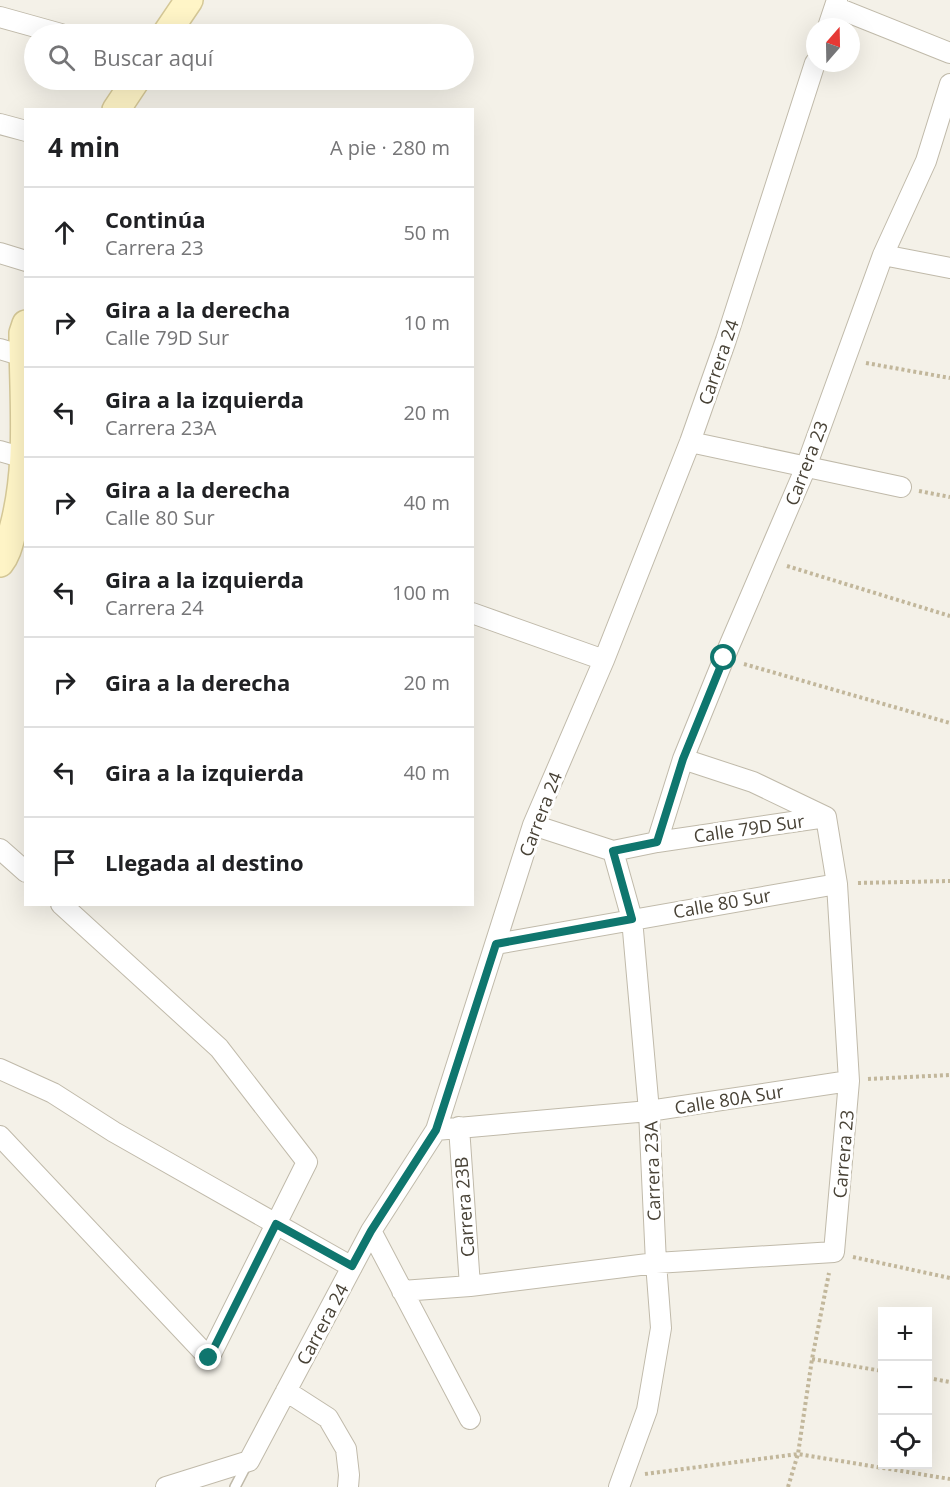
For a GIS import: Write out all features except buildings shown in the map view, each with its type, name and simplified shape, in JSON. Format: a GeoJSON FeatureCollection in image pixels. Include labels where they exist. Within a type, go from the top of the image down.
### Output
{"type":"FeatureCollection","features":[{"type":"Feature","properties":{"kind":"street"},"geometry":{"type":"LineString","coordinates":[[173,24],[189,0]]}},
{"type":"Feature","properties":{"kind":"street"},"geometry":{"type":"LineString","coordinates":[[831,18],[836,3],[950,53]]}},
{"type":"Feature","properties":{"kind":"street"},"geometry":{"type":"LineString","coordinates":[[0,17],[25,24]]}},
{"type":"Feature","properties":{"kind":"street","name":"Carrera 24"},"geometry":{"type":"LineString","coordinates":[[249,1461],[371,1231],[436,1130],[533,825],[604,660],[690,442],[726,340],[812,72]]}},
{"type":"Feature","properties":{"kind":"street","name":"Carrera 23"},"geometry":{"type":"LineString","coordinates":[[657,842],[683,759],[806,467],[883,255],[926,161],[950,84]]}},
{"type":"Feature","properties":{"kind":"street"},"geometry":{"type":"LineString","coordinates":[[117,108],[129,90]]}},
{"type":"Feature","properties":{"kind":"street"},"geometry":{"type":"LineString","coordinates":[[0,124],[24,130]]}},
{"type":"Feature","properties":{"kind":"street"},"geometry":{"type":"LineString","coordinates":[[0,253],[24,260]]}},
{"type":"Feature","properties":{"kind":"street"},"geometry":{"type":"LineString","coordinates":[[883,255],[950,268]]}},
{"type":"Feature","properties":{"kind":"street"},"geometry":{"type":"LineString","coordinates":[[0,563],[6,555],[18,510],[19,459],[12,353],[24,330]]}},
{"type":"Feature","properties":{"kind":"street"},"geometry":{"type":"LineString","coordinates":[[690,442],[901,487]]}},
{"type":"Feature","properties":{"kind":"street"},"geometry":{"type":"LineString","coordinates":[[474,614],[604,660]]}},
{"type":"Feature","properties":{"kind":"street"},"geometry":{"type":"LineString","coordinates":[[683,759],[753,782],[826,817]]}},
{"type":"Feature","properties":{"kind":"street","name":"Carrera 23"},"geometry":{"type":"LineString","coordinates":[[826,817],[837,884],[849,1080],[834,1252]]}},
{"type":"Feature","properties":{"kind":"street","name":"Calle 79D Sur"},"geometry":{"type":"LineString","coordinates":[[533,825],[613,851],[657,842],[826,817]]}},
{"type":"Feature","properties":{"kind":"street"},"geometry":{"type":"LineString","coordinates":[[0,849],[24,870]]}},
{"type":"Feature","properties":{"kind":"street","name":"Carrera 23A"},"geometry":{"type":"LineString","coordinates":[[613,851],[632,919],[650,1111],[661,1328],[647,1410],[622,1482]]}},
{"type":"Feature","properties":{"kind":"street","name":"Calle 80 Sur"},"geometry":{"type":"LineString","coordinates":[[496,944],[837,884]]}},
{"type":"Feature","properties":{"kind":"street"},"geometry":{"type":"LineString","coordinates":[[0,1136],[209,1358],[307,1161],[219,1048],[63,906]]}},
{"type":"Feature","properties":{"kind":"street"},"geometry":{"type":"LineString","coordinates":[[0,1069],[53,1093],[114,1132],[352,1266]]}},
{"type":"Feature","properties":{"kind":"street","name":"Calle 80A Sur"},"geometry":{"type":"LineString","coordinates":[[436,1130],[650,1111],[849,1080]]}},
{"type":"Feature","properties":{"kind":"street","name":"Carrera 23B"},"geometry":{"type":"LineString","coordinates":[[459,1127],[470,1287]]}},
{"type":"Feature","properties":{"kind":"street"},"geometry":{"type":"LineString","coordinates":[[371,1231],[470,1419]]}},
{"type":"Feature","properties":{"kind":"street"},"geometry":{"type":"LineString","coordinates":[[402,1291],[470,1287],[656,1263],[834,1252]]}},
{"type":"Feature","properties":{"kind":"street"},"geometry":{"type":"LineString","coordinates":[[286,1391],[328,1418],[346,1449],[348,1487]]}},
{"type":"Feature","properties":{"kind":"street"},"geometry":{"type":"LineString","coordinates":[[166,1487],[249,1461]]}},
{"type":"Feature","properties":{"kind":"lane"},"geometry":{"type":"LineString","coordinates":[[235,1487],[249,1461]]}},
{"type":"Feature","properties":{"kind":"path"},"geometry":{"type":"LineString","coordinates":[[845,359],[950,378]]}},
{"type":"Feature","properties":{"kind":"path"},"geometry":{"type":"LineString","coordinates":[[901,487],[950,497]]}},
{"type":"Feature","properties":{"kind":"path"},"geometry":{"type":"LineString","coordinates":[[766,560],[950,616]]}},
{"type":"Feature","properties":{"kind":"path"},"geometry":{"type":"LineString","coordinates":[[724,658],[950,723]]}},
{"type":"Feature","properties":{"kind":"path"},"geometry":{"type":"LineString","coordinates":[[837,884],[950,881]]}},
{"type":"Feature","properties":{"kind":"path"},"geometry":{"type":"LineString","coordinates":[[849,1080],[950,1075]]}},
{"type":"Feature","properties":{"kind":"path"},"geometry":{"type":"LineString","coordinates":[[789,1487],[798,1454],[812,1359],[834,1252],[950,1278]]}},
{"type":"Feature","properties":{"kind":"path"},"geometry":{"type":"LineString","coordinates":[[812,1359],[878,1370]]}},
{"type":"Feature","properties":{"kind":"path"},"geometry":{"type":"LineString","coordinates":[[932,1379],[950,1382]]}},
{"type":"Feature","properties":{"kind":"path"},"geometry":{"type":"LineString","coordinates":[[622,1482],[798,1454],[950,1479]]}},
{"type":"Feature","properties":{"kind":"route"},"geometry":{"type":"LineString","coordinates":[[209,1358],[276,1224],[352,1266],[371,1231],[436,1130],[496,944],[632,919],[613,851],[657,842],[683,759],[724,658]]}}]}
